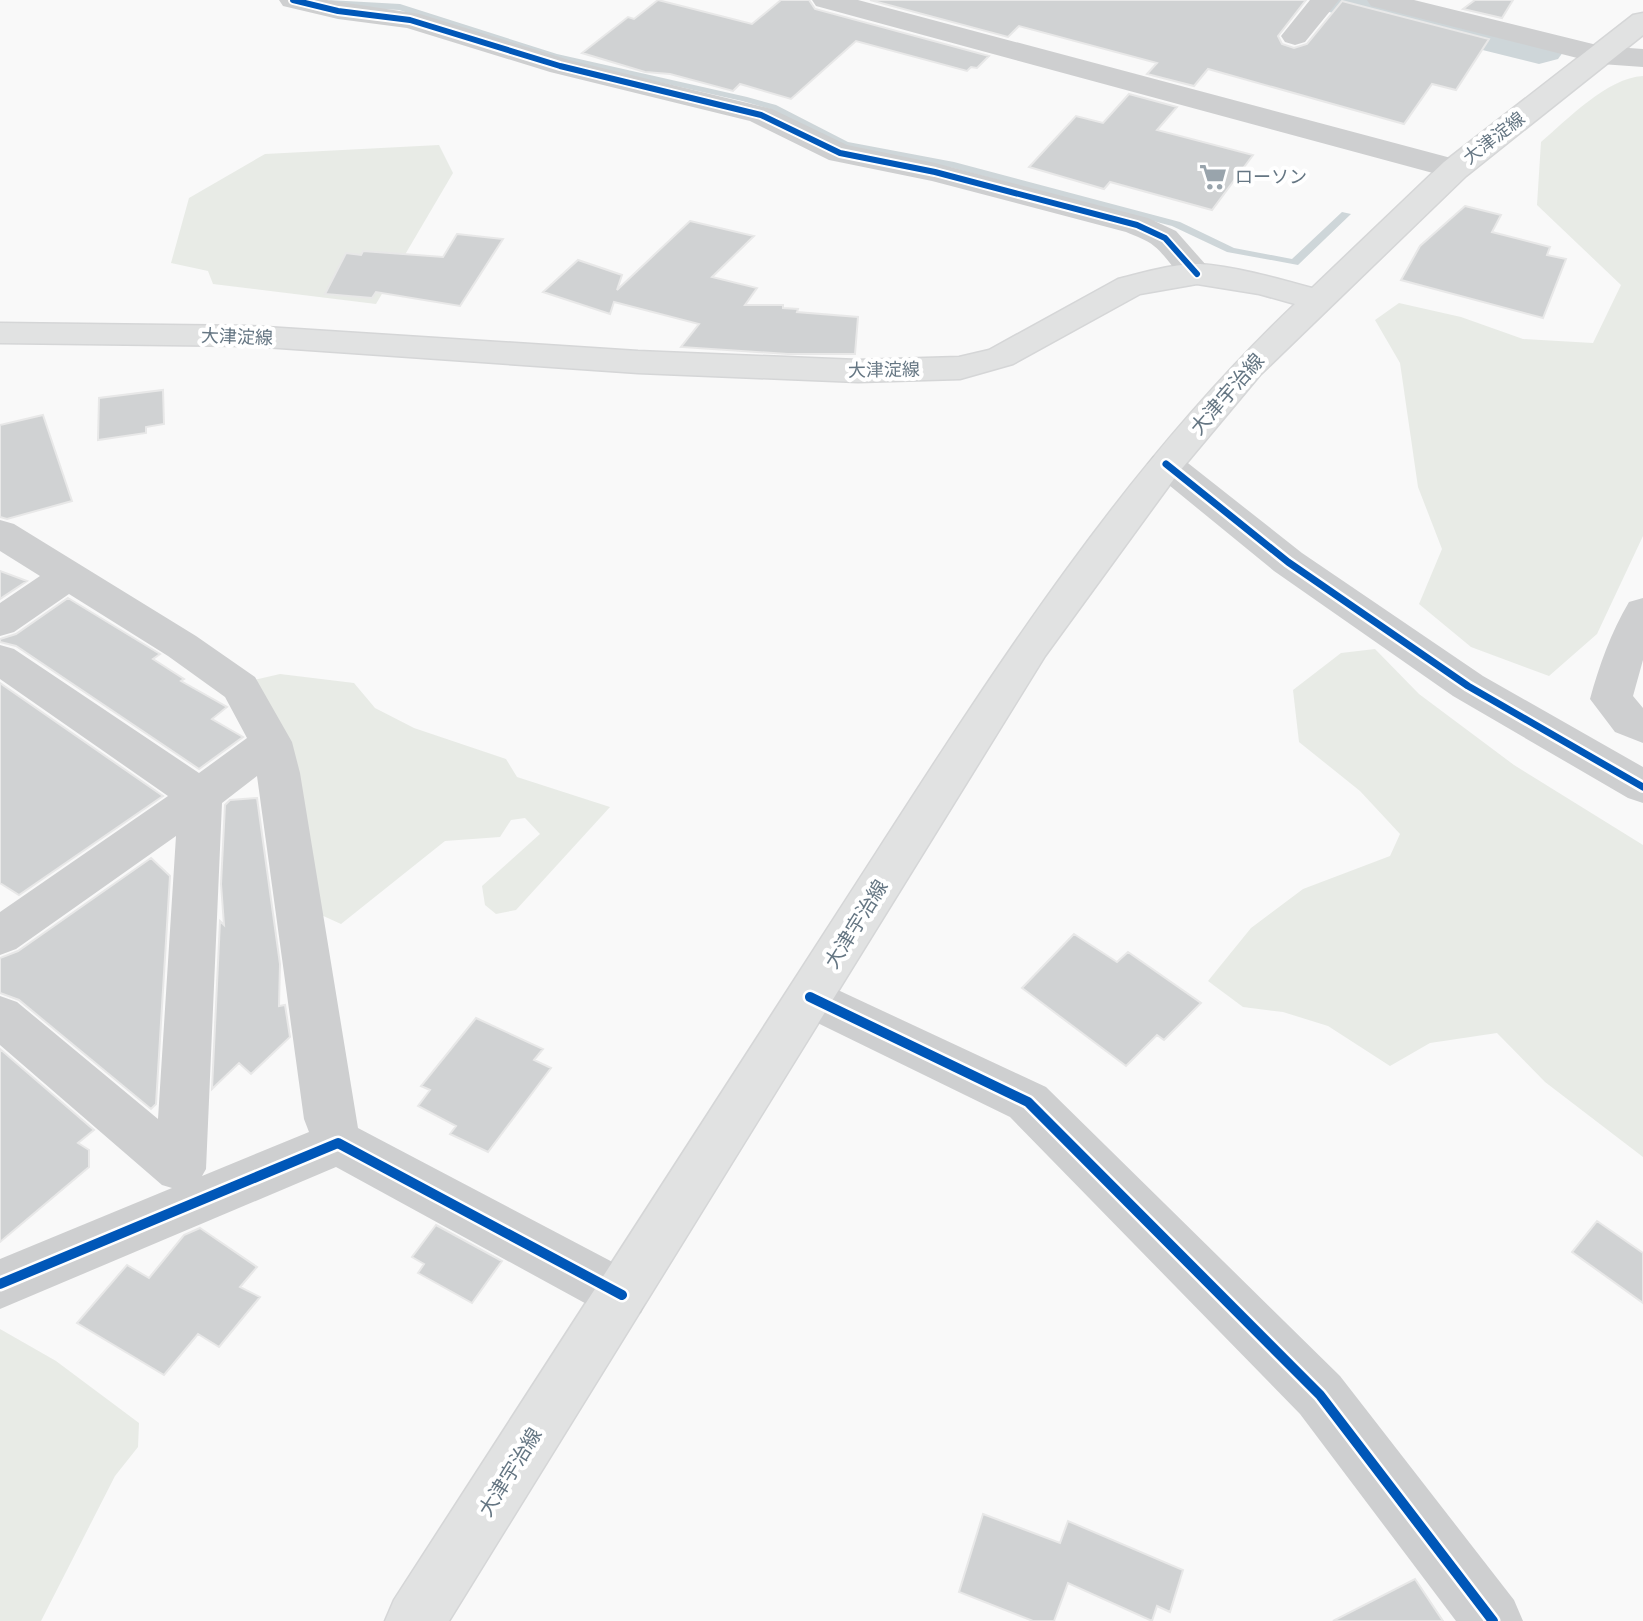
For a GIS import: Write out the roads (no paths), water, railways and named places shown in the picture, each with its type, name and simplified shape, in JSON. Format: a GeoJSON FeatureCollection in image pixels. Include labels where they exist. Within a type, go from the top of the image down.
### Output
{"type":"FeatureCollection","features":[{"type":"Feature","properties":{"kind":"main road","name":"大津淀線"},"geometry":{"type":"LineString","coordinates":[[0,333],[250,336],[638,362],[858,371],[960,368],[1001,357],[1130,286],[1197,274],[1262,285],[1316,300],[1455,169],[1643,21]]}},
{"type":"Feature","properties":{"kind":"main road","name":"大津宇治線"},"geometry":{"type":"LineString","coordinates":[[415,1621],[1031,646],[1166,464],[1248,368],[1316,300]]}},
{"type":"Feature","properties":{"kind":"street"},"geometry":{"type":"LineString","coordinates":[[293,0],[338,11],[410,20],[549,63],[761,115],[840,153],[990,178],[1137,225],[1165,238],[1197,274]]}},
{"type":"Feature","properties":{"kind":"street"},"geometry":{"type":"LineString","coordinates":[[826,0],[934,18],[1455,169]]}},
{"type":"Feature","properties":{"kind":"street"},"geometry":{"type":"LineString","coordinates":[[1295,36],[1325,0]]}},
{"type":"Feature","properties":{"kind":"street"},"geometry":{"type":"LineString","coordinates":[[1381,0],[1601,55],[1643,58]]}},
{"type":"Feature","properties":{"kind":"street"},"geometry":{"type":"LineString","coordinates":[[1166,464],[1288,562],[1468,686],[1643,787]]}},
{"type":"Feature","properties":{"kind":"street"},"geometry":{"type":"LineString","coordinates":[[0,533],[182,646],[240,687],[271,742],[329,1119],[338,1143],[622,1295]]}},
{"type":"Feature","properties":{"kind":"street"},"geometry":{"type":"LineString","coordinates":[[0,622],[68,576]]}},
{"type":"Feature","properties":{"kind":"street"},"geometry":{"type":"LineString","coordinates":[[1643,612],[1619,668],[1611,699],[1630,721],[1643,728]]}},
{"type":"Feature","properties":{"kind":"street"},"geometry":{"type":"LineString","coordinates":[[0,659],[200,796]]}},
{"type":"Feature","properties":{"kind":"street"},"geometry":{"type":"LineString","coordinates":[[3,929],[200,796],[271,742]]}},
{"type":"Feature","properties":{"kind":"street"},"geometry":{"type":"LineString","coordinates":[[184,1187],[200,796]]}},
{"type":"Feature","properties":{"kind":"street"},"geometry":{"type":"LineString","coordinates":[[810,997],[1028,1102],[1320,1395],[1493,1621]]}},
{"type":"Feature","properties":{"kind":"street"},"geometry":{"type":"LineString","coordinates":[[0,1016],[184,1187]]}},
{"type":"Feature","properties":{"kind":"street"},"geometry":{"type":"LineString","coordinates":[[0,1284],[184,1187],[338,1143]]}},
{"type":"Feature","properties":{"kind":"waterway"},"geometry":{"type":"LineString","coordinates":[[332,0],[400,7],[555,56],[773,107],[845,144],[954,165],[1176,224],[1231,250],[1294,263],[1346,214]]}},
{"type":"Feature","properties":{"kind":"waterway"},"geometry":{"type":"LineString","coordinates":[[1343,0],[1539,48]]}},
{"type":"Feature","properties":{"kind":"place","name":"ローソン"},"geometry":{"type":"Point","coordinates":[1213,177]}}]}
